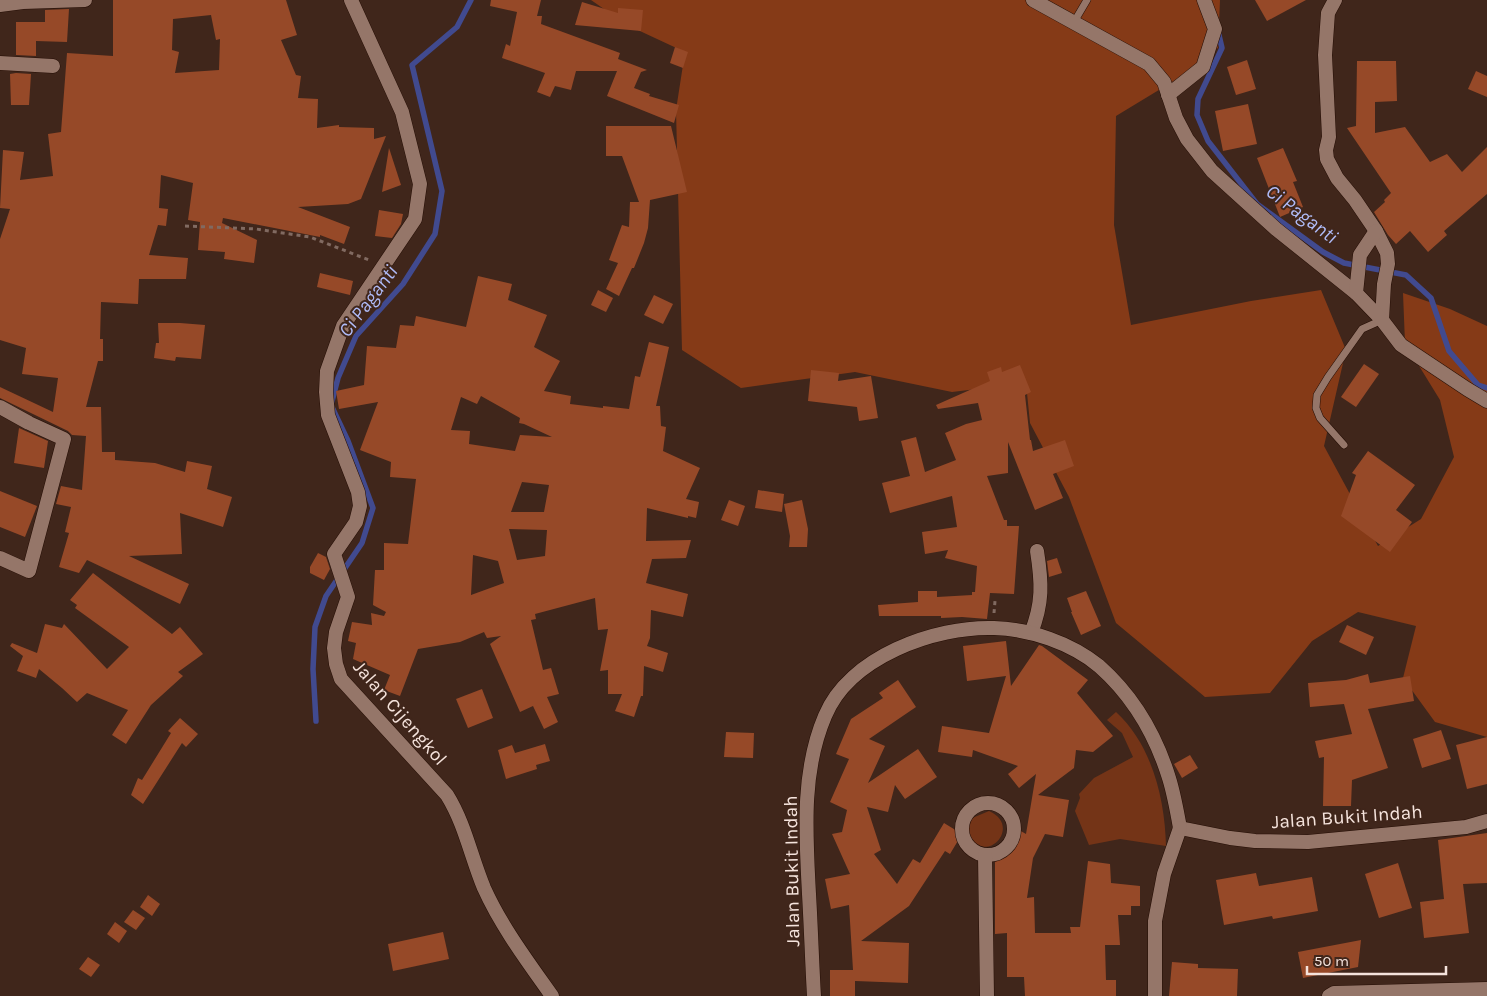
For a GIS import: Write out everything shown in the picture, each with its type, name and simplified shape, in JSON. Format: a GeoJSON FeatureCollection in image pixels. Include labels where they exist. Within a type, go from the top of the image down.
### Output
{"type":"FeatureCollection","features":[{"type":"Feature","properties":{"kind":"street"},"geometry":{"type":"LineString","coordinates":[[0,5],[23,2],[85,0]]}},
{"type":"Feature","properties":{"kind":"street","name":"Jalan Cijengkol"},"geometry":{"type":"LineString","coordinates":[[351,0],[402,112],[420,184],[415,219],[343,326],[327,371],[328,415],[358,492],[360,506],[356,522],[334,554],[348,597],[336,632],[334,648],[336,664],[341,679],[447,795],[458,813],[485,889],[514,941],[552,996]]}},
{"type":"Feature","properties":{"kind":"street"},"geometry":{"type":"LineString","coordinates":[[1033,0],[1149,64],[1164,82],[1176,118],[1187,139],[1212,171],[1276,229],[1356,293],[1382,320],[1401,345],[1467,390],[1487,400]]}},
{"type":"Feature","properties":{"kind":"street"},"geometry":{"type":"LineString","coordinates":[[1168,95],[1202,67],[1215,29],[1204,0]]}},
{"type":"Feature","properties":{"kind":"street"},"geometry":{"type":"LineString","coordinates":[[1334,0],[1328,12],[1325,55],[1329,137],[1326,150],[1327,159],[1338,178],[1376,231],[1387,253],[1388,264],[1384,284],[1382,320]]}},
{"type":"Feature","properties":{"kind":"street"},"geometry":{"type":"LineString","coordinates":[[0,63],[53,66]]}},
{"type":"Feature","properties":{"kind":"street"},"geometry":{"type":"LineString","coordinates":[[1356,293],[1360,255],[1376,231]]}},
{"type":"Feature","properties":{"kind":"street"},"geometry":{"type":"LineString","coordinates":[[0,407],[64,439],[29,571],[0,558]]}},
{"type":"Feature","properties":{"kind":"street"},"geometry":{"type":"LineString","coordinates":[[1031,633],[1038,615],[1042,579],[1037,551]]}},
{"type":"Feature","properties":{"kind":"street","name":"Jalan Bukit Indah"},"geometry":{"type":"LineString","coordinates":[[814,996],[806,817],[811,768],[825,715],[838,694],[856,675],[879,657],[915,641],[948,632],[993,628],[1031,633],[1084,655],[1100,667],[1132,703],[1153,738],[1170,779],[1180,828],[1255,841],[1308,842],[1466,827],[1487,820]]}},
{"type":"Feature","properties":{"kind":"street"},"geometry":{"type":"LineString","coordinates":[[1155,996],[1155,921],[1164,874],[1180,828]]}},
{"type":"Feature","properties":{"kind":"street"},"geometry":{"type":"LineString","coordinates":[[985,855],[987,996]]}},
{"type":"Feature","properties":{"kind":"street"},"geometry":{"type":"LineString","coordinates":[[1329,996],[1334,994],[1487,988]]}},
{"type":"Feature","properties":{"kind":"lane"},"geometry":{"type":"LineString","coordinates":[[1074,22],[1087,0]]}},
{"type":"Feature","properties":{"kind":"lane"},"geometry":{"type":"LineString","coordinates":[[1344,445],[1320,418],[1316,408],[1317,395],[1362,329],[1382,320]]}},
{"type":"Feature","properties":{"kind":"path"},"geometry":{"type":"LineString","coordinates":[[185,226],[256,229],[310,237],[384,266]]}},
{"type":"Feature","properties":{"kind":"shaded area"},"geometry":{"type":"Polygon","coordinates":[[[591,0],[1220,0],[1218,48],[1177,79],[1116,116],[1114,225],[1131,325],[1251,301],[1321,290],[1346,350],[1324,446],[1378,546],[1421,519],[1454,457],[1440,400],[1405,343],[1403,293],[1450,309],[1487,326],[1487,737],[1435,722],[1403,678],[1416,626],[1358,612],[1312,641],[1270,693],[1205,697],[1116,623],[1069,497],[1030,423],[1026,383],[952,392],[855,372],[741,388],[682,350],[676,110],[685,52],[627,25],[591,0]]]}},
{"type":"Feature","properties":{"kind":"shaded area"},"geometry":{"type":"Polygon","coordinates":[[[1116,712],[1139,740],[1154,774],[1163,810],[1166,846],[1120,839],[1089,845],[1075,811],[1080,798],[1079,794],[1094,778],[1133,757],[1122,733],[1107,720],[1116,712]]]}},
{"type":"Feature","properties":{"kind":"shaded area"},"geometry":{"type":"Polygon","coordinates":[[[989,811],[998,817],[1002,825],[1002,832],[994,844],[987,847],[979,846],[972,840],[966,825],[970,819],[989,811]]]}},
{"type":"Feature","properties":{"kind":"building"},"geometry":{"type":"Polygon","coordinates":[[[113,0],[286,0],[297,35],[281,40],[296,75],[301,76],[298,98],[318,99],[317,128],[339,125],[339,127],[374,128],[374,139],[386,136],[361,199],[348,204],[298,207],[350,227],[344,244],[320,235],[320,237],[223,218],[222,223],[257,240],[254,263],[224,259],[225,252],[198,250],[200,222],[188,220],[193,183],[161,175],[159,208],[168,209],[166,226],[158,225],[149,255],[188,258],[186,279],[139,279],[138,304],[101,302],[100,339],[103,339],[103,361],[98,361],[86,407],[101,407],[102,452],[115,452],[115,460],[155,463],[185,472],[187,461],[212,466],[207,489],[232,497],[223,527],[180,513],[182,554],[129,556],[189,584],[180,604],[87,560],[79,573],[59,567],[69,533],[65,532],[71,507],[56,504],[61,486],[82,490],[86,436],[72,435],[68,431],[0,398],[0,387],[53,412],[58,378],[22,374],[26,348],[0,340],[0,239],[10,209],[0,208],[3,150],[24,152],[20,180],[53,176],[48,134],[61,132],[67,53],[113,56],[113,0]],[[211,15],[173,19],[172,50],[179,52],[175,73],[219,70],[220,39],[216,40],[211,15]]]}},
{"type":"Feature","properties":{"kind":"building"},"geometry":{"type":"Polygon","coordinates":[[[491,0],[541,0],[537,16],[542,16],[541,24],[620,53],[618,59],[647,70],[641,72],[634,88],[650,94],[649,96],[679,105],[674,123],[607,96],[617,71],[576,71],[571,90],[555,86],[550,97],[537,92],[545,73],[502,58],[506,44],[510,46],[517,12],[490,6],[491,0]]]}},
{"type":"Feature","properties":{"kind":"building"},"geometry":{"type":"Polygon","coordinates":[[[1255,0],[1306,0],[1267,21],[1255,0]]]}},
{"type":"Feature","properties":{"kind":"building"},"geometry":{"type":"Polygon","coordinates":[[[582,2],[618,13],[618,8],[643,10],[641,31],[575,25],[582,2]]]}},
{"type":"Feature","properties":{"kind":"building"},"geometry":{"type":"Polygon","coordinates":[[[69,9],[67,42],[36,41],[36,56],[16,55],[16,22],[45,22],[45,10],[69,9]]]}},
{"type":"Feature","properties":{"kind":"building"},"geometry":{"type":"Polygon","coordinates":[[[675,47],[688,52],[683,68],[670,63],[675,47]]]}},
{"type":"Feature","properties":{"kind":"building"},"geometry":{"type":"Polygon","coordinates":[[[1247,60],[1256,89],[1236,95],[1227,67],[1247,60]]]}},
{"type":"Feature","properties":{"kind":"building"},"geometry":{"type":"Polygon","coordinates":[[[1357,61],[1396,61],[1397,101],[1375,102],[1375,133],[1405,127],[1430,162],[1447,154],[1462,172],[1487,147],[1487,194],[1444,231],[1447,235],[1428,252],[1410,231],[1396,244],[1374,212],[1385,202],[1384,200],[1391,193],[1347,128],[1356,126],[1357,61]]]}},
{"type":"Feature","properties":{"kind":"building"},"geometry":{"type":"Polygon","coordinates":[[[1476,71],[1487,76],[1487,97],[1468,89],[1476,71]]]}},
{"type":"Feature","properties":{"kind":"building"},"geometry":{"type":"Polygon","coordinates":[[[10,74],[31,74],[29,105],[11,105],[10,74]]]}},
{"type":"Feature","properties":{"kind":"building"},"geometry":{"type":"Polygon","coordinates":[[[1248,104],[1257,144],[1223,151],[1215,111],[1248,104]]]}},
{"type":"Feature","properties":{"kind":"building"},"geometry":{"type":"Polygon","coordinates":[[[606,126],[671,126],[687,192],[650,200],[648,228],[644,243],[634,268],[632,268],[619,296],[606,289],[618,263],[609,260],[622,225],[629,227],[630,202],[639,202],[622,156],[606,156],[606,126]]]}},
{"type":"Feature","properties":{"kind":"building"},"geometry":{"type":"Polygon","coordinates":[[[389,148],[401,185],[382,192],[389,148]]]}},
{"type":"Feature","properties":{"kind":"building"},"geometry":{"type":"Polygon","coordinates":[[[1283,148],[1297,181],[1293,182],[1303,207],[1280,217],[1257,158],[1283,148]]]}},
{"type":"Feature","properties":{"kind":"building"},"geometry":{"type":"Polygon","coordinates":[[[379,210],[403,214],[401,224],[392,238],[375,236],[379,210]]]}},
{"type":"Feature","properties":{"kind":"building"},"geometry":{"type":"Polygon","coordinates":[[[320,273],[353,281],[350,295],[317,287],[320,273]]]}},
{"type":"Feature","properties":{"kind":"building"},"geometry":{"type":"Polygon","coordinates":[[[478,276],[512,284],[508,300],[547,315],[534,347],[560,361],[544,391],[571,396],[570,404],[603,408],[603,406],[629,409],[635,376],[640,377],[649,342],[669,347],[656,406],[660,406],[661,426],[666,427],[663,451],[700,468],[686,499],[699,502],[696,518],[688,516],[688,518],[647,508],[646,541],[691,540],[686,558],[652,559],[646,583],[688,594],[683,617],[651,610],[650,638],[647,646],[668,653],[663,672],[644,666],[643,696],[641,696],[634,717],[615,711],[622,694],[608,694],[608,670],[600,671],[608,629],[598,630],[595,598],[535,614],[536,619],[531,620],[543,670],[551,668],[559,694],[547,697],[558,722],[544,729],[533,706],[520,712],[490,644],[501,636],[487,638],[484,632],[460,642],[418,649],[400,696],[384,690],[390,675],[353,659],[356,643],[348,641],[352,622],[372,625],[371,613],[384,616],[386,612],[373,605],[375,570],[384,570],[384,543],[408,544],[416,479],[390,477],[391,462],[360,450],[378,402],[339,409],[336,391],[364,385],[367,346],[396,348],[400,325],[414,326],[416,316],[466,327],[478,276]],[[481,396],[477,404],[461,397],[451,430],[470,431],[469,444],[515,451],[520,435],[552,437],[519,423],[520,418],[481,396]],[[522,482],[511,512],[544,512],[549,485],[522,482]],[[509,529],[517,560],[545,556],[547,530],[509,529]],[[473,555],[471,595],[504,583],[498,561],[473,555]]]}},
{"type":"Feature","properties":{"kind":"building"},"geometry":{"type":"Polygon","coordinates":[[[598,290],[613,298],[606,312],[591,305],[598,290]]]}},
{"type":"Feature","properties":{"kind":"building"},"geometry":{"type":"Polygon","coordinates":[[[654,295],[673,304],[663,324],[644,315],[654,295]]]}},
{"type":"Feature","properties":{"kind":"building"},"geometry":{"type":"Polygon","coordinates":[[[158,323],[205,325],[201,359],[176,357],[175,361],[154,358],[156,343],[159,343],[158,323]]]}},
{"type":"Feature","properties":{"kind":"building"},"geometry":{"type":"Polygon","coordinates":[[[1364,364],[1379,374],[1356,407],[1341,397],[1364,364]]]}},
{"type":"Feature","properties":{"kind":"building"},"geometry":{"type":"Polygon","coordinates":[[[1020,365],[1031,392],[1025,395],[1033,451],[1065,440],[1074,466],[1053,474],[1063,498],[1035,510],[1008,442],[1008,473],[987,476],[1004,520],[1007,520],[1007,526],[1019,526],[1014,594],[990,593],[987,619],[941,618],[941,616],[879,616],[878,605],[918,602],[918,591],[937,591],[937,597],[972,595],[972,592],[975,592],[977,566],[945,558],[948,550],[925,554],[922,532],[957,527],[952,496],[890,513],[882,483],[910,476],[901,441],[916,437],[925,472],[956,460],[945,433],[966,424],[982,420],[978,403],[938,409],[936,405],[990,381],[987,372],[1001,367],[1002,372],[1020,365]]]}},
{"type":"Feature","properties":{"kind":"building"},"geometry":{"type":"Polygon","coordinates":[[[811,370],[839,373],[838,381],[871,376],[878,418],[859,421],[857,407],[808,401],[811,370]]]}},
{"type":"Feature","properties":{"kind":"building"},"geometry":{"type":"Polygon","coordinates":[[[19,428],[48,441],[44,468],[14,463],[19,428]]]}},
{"type":"Feature","properties":{"kind":"building"},"geometry":{"type":"Polygon","coordinates":[[[1368,451],[1415,485],[1396,510],[1412,522],[1390,552],[1341,516],[1356,475],[1352,473],[1368,451]]]}},
{"type":"Feature","properties":{"kind":"building"},"geometry":{"type":"Polygon","coordinates":[[[758,490],[784,494],[782,512],[755,508],[758,490]]]}},
{"type":"Feature","properties":{"kind":"building"},"geometry":{"type":"Polygon","coordinates":[[[0,491],[37,506],[25,537],[0,527],[0,491]]]}},
{"type":"Feature","properties":{"kind":"building"},"geometry":{"type":"Polygon","coordinates":[[[729,500],[745,506],[738,526],[721,520],[729,500]]]}},
{"type":"Feature","properties":{"kind":"building"},"geometry":{"type":"Polygon","coordinates":[[[802,500],[808,529],[807,547],[789,547],[790,536],[784,504],[802,500]]]}},
{"type":"Feature","properties":{"kind":"building"},"geometry":{"type":"Polygon","coordinates":[[[318,553],[326,557],[330,569],[324,580],[310,573],[310,567],[318,553]]]}},
{"type":"Feature","properties":{"kind":"building"},"geometry":{"type":"Polygon","coordinates":[[[1057,558],[1062,573],[1049,577],[1047,561],[1057,558]]]}},
{"type":"Feature","properties":{"kind":"building"},"geometry":{"type":"Polygon","coordinates":[[[93,573],[172,634],[180,627],[203,654],[178,672],[183,676],[151,705],[126,744],[112,735],[128,710],[87,693],[77,702],[39,669],[36,678],[17,671],[23,656],[10,646],[12,643],[37,653],[45,624],[62,628],[64,624],[107,669],[129,647],[75,608],[77,605],[70,600],[93,573]]]}},
{"type":"Feature","properties":{"kind":"building"},"geometry":{"type":"Polygon","coordinates":[[[1086,591],[1101,626],[1081,635],[1067,598],[1086,591]]]}},
{"type":"Feature","properties":{"kind":"building"},"geometry":{"type":"Polygon","coordinates":[[[1347,625],[1374,637],[1366,655],[1339,642],[1347,625]]]}},
{"type":"Feature","properties":{"kind":"building"},"geometry":{"type":"Polygon","coordinates":[[[1006,641],[1011,686],[1039,645],[1042,646],[1088,680],[1077,693],[1113,736],[1093,752],[1076,750],[1074,768],[1038,795],[1069,800],[1063,837],[1045,834],[1033,858],[1027,898],[1034,897],[1035,933],[1071,933],[1070,927],[1080,927],[1088,861],[1110,864],[1111,883],[1140,886],[1140,906],[1131,906],[1131,915],[1118,915],[1120,945],[1105,945],[1106,980],[1116,980],[1116,996],[1025,996],[1024,977],[1007,977],[1007,933],[995,934],[995,856],[1007,855],[1019,830],[1026,834],[1036,774],[1019,788],[1008,774],[1018,766],[973,750],[972,757],[938,752],[942,726],[989,733],[1006,676],[967,681],[963,646],[1006,641]]]}},
{"type":"Feature","properties":{"kind":"building"},"geometry":{"type":"Polygon","coordinates":[[[1368,674],[1370,683],[1410,676],[1414,701],[1368,709],[1388,768],[1352,780],[1351,806],[1323,806],[1324,757],[1319,758],[1315,741],[1352,734],[1344,704],[1310,707],[1308,683],[1346,680],[1368,674]]]}},
{"type":"Feature","properties":{"kind":"building"},"geometry":{"type":"Polygon","coordinates":[[[898,680],[916,707],[869,739],[885,746],[868,783],[918,749],[937,777],[905,799],[895,785],[888,812],[867,807],[881,850],[874,854],[897,884],[913,859],[920,863],[944,823],[962,834],[950,854],[945,851],[909,906],[861,941],[909,943],[908,983],[855,981],[855,996],[830,996],[830,970],[853,970],[849,905],[831,909],[825,879],[850,874],[832,834],[842,832],[847,810],[830,802],[849,759],[836,754],[851,719],[883,698],[879,693],[898,680]]]}},
{"type":"Feature","properties":{"kind":"building"},"geometry":{"type":"Polygon","coordinates":[[[482,689],[493,718],[468,728],[456,699],[482,689]]]}},
{"type":"Feature","properties":{"kind":"building"},"geometry":{"type":"Polygon","coordinates":[[[180,718],[198,734],[186,747],[182,743],[143,804],[131,795],[138,778],[142,780],[171,733],[168,731],[180,718]]]}},
{"type":"Feature","properties":{"kind":"building"},"geometry":{"type":"Polygon","coordinates":[[[1441,730],[1451,759],[1422,768],[1413,739],[1441,730]]]}},
{"type":"Feature","properties":{"kind":"building"},"geometry":{"type":"Polygon","coordinates":[[[726,732],[754,733],[753,758],[724,757],[726,732]]]}},
{"type":"Feature","properties":{"kind":"building"},"geometry":{"type":"Polygon","coordinates":[[[1487,737],[1487,784],[1467,789],[1456,745],[1487,737]]]}},
{"type":"Feature","properties":{"kind":"building"},"geometry":{"type":"Polygon","coordinates":[[[545,744],[550,761],[536,765],[537,769],[506,779],[498,750],[512,745],[515,753],[545,744]]]}},
{"type":"Feature","properties":{"kind":"building"},"geometry":{"type":"Polygon","coordinates":[[[1190,755],[1198,768],[1182,778],[1174,764],[1190,755]]]}},
{"type":"Feature","properties":{"kind":"building"},"geometry":{"type":"Polygon","coordinates":[[[1487,833],[1487,883],[1463,884],[1469,933],[1424,938],[1420,902],[1444,899],[1438,840],[1487,833]]]}},
{"type":"Feature","properties":{"kind":"building"},"geometry":{"type":"Polygon","coordinates":[[[1398,863],[1412,908],[1379,918],[1365,874],[1398,863]]]}},
{"type":"Feature","properties":{"kind":"building"},"geometry":{"type":"Polygon","coordinates":[[[1256,873],[1259,886],[1312,877],[1318,911],[1273,919],[1272,916],[1224,925],[1216,880],[1256,873]]]}},
{"type":"Feature","properties":{"kind":"building"},"geometry":{"type":"Polygon","coordinates":[[[148,895],[160,904],[152,916],[140,907],[148,895]]]}},
{"type":"Feature","properties":{"kind":"building"},"geometry":{"type":"Polygon","coordinates":[[[133,910],[145,918],[136,930],[124,922],[133,910]]]}},
{"type":"Feature","properties":{"kind":"building"},"geometry":{"type":"Polygon","coordinates":[[[115,922],[127,931],[119,943],[107,934],[115,922]]]}},
{"type":"Feature","properties":{"kind":"building"},"geometry":{"type":"Polygon","coordinates":[[[443,932],[449,959],[393,971],[388,944],[443,932]]]}},
{"type":"Feature","properties":{"kind":"building"},"geometry":{"type":"Polygon","coordinates":[[[1361,940],[1358,967],[1303,978],[1298,952],[1361,940]]]}},
{"type":"Feature","properties":{"kind":"building"},"geometry":{"type":"Polygon","coordinates":[[[88,957],[100,965],[91,977],[79,969],[88,957]]]}},
{"type":"Feature","properties":{"kind":"building"},"geometry":{"type":"Polygon","coordinates":[[[1172,962],[1198,964],[1198,968],[1238,969],[1237,996],[1169,996],[1172,962]]]}},
{"type":"Feature","properties":{"kind":"waterway","name":"Ci Paganti"},"geometry":{"type":"LineString","coordinates":[[316,721],[313,669],[315,627],[326,596],[362,543],[373,508],[348,441],[331,405],[338,378],[356,336],[403,284],[435,234],[442,191],[412,65],[457,27],[471,0]]}},
{"type":"Feature","properties":{"kind":"waterway","name":"Ci Paganti"},"geometry":{"type":"LineString","coordinates":[[1218,31],[1222,48],[1198,99],[1197,115],[1208,141],[1257,204],[1323,252],[1344,263],[1406,275],[1431,298],[1449,351],[1478,385],[1487,388]]}}]}
